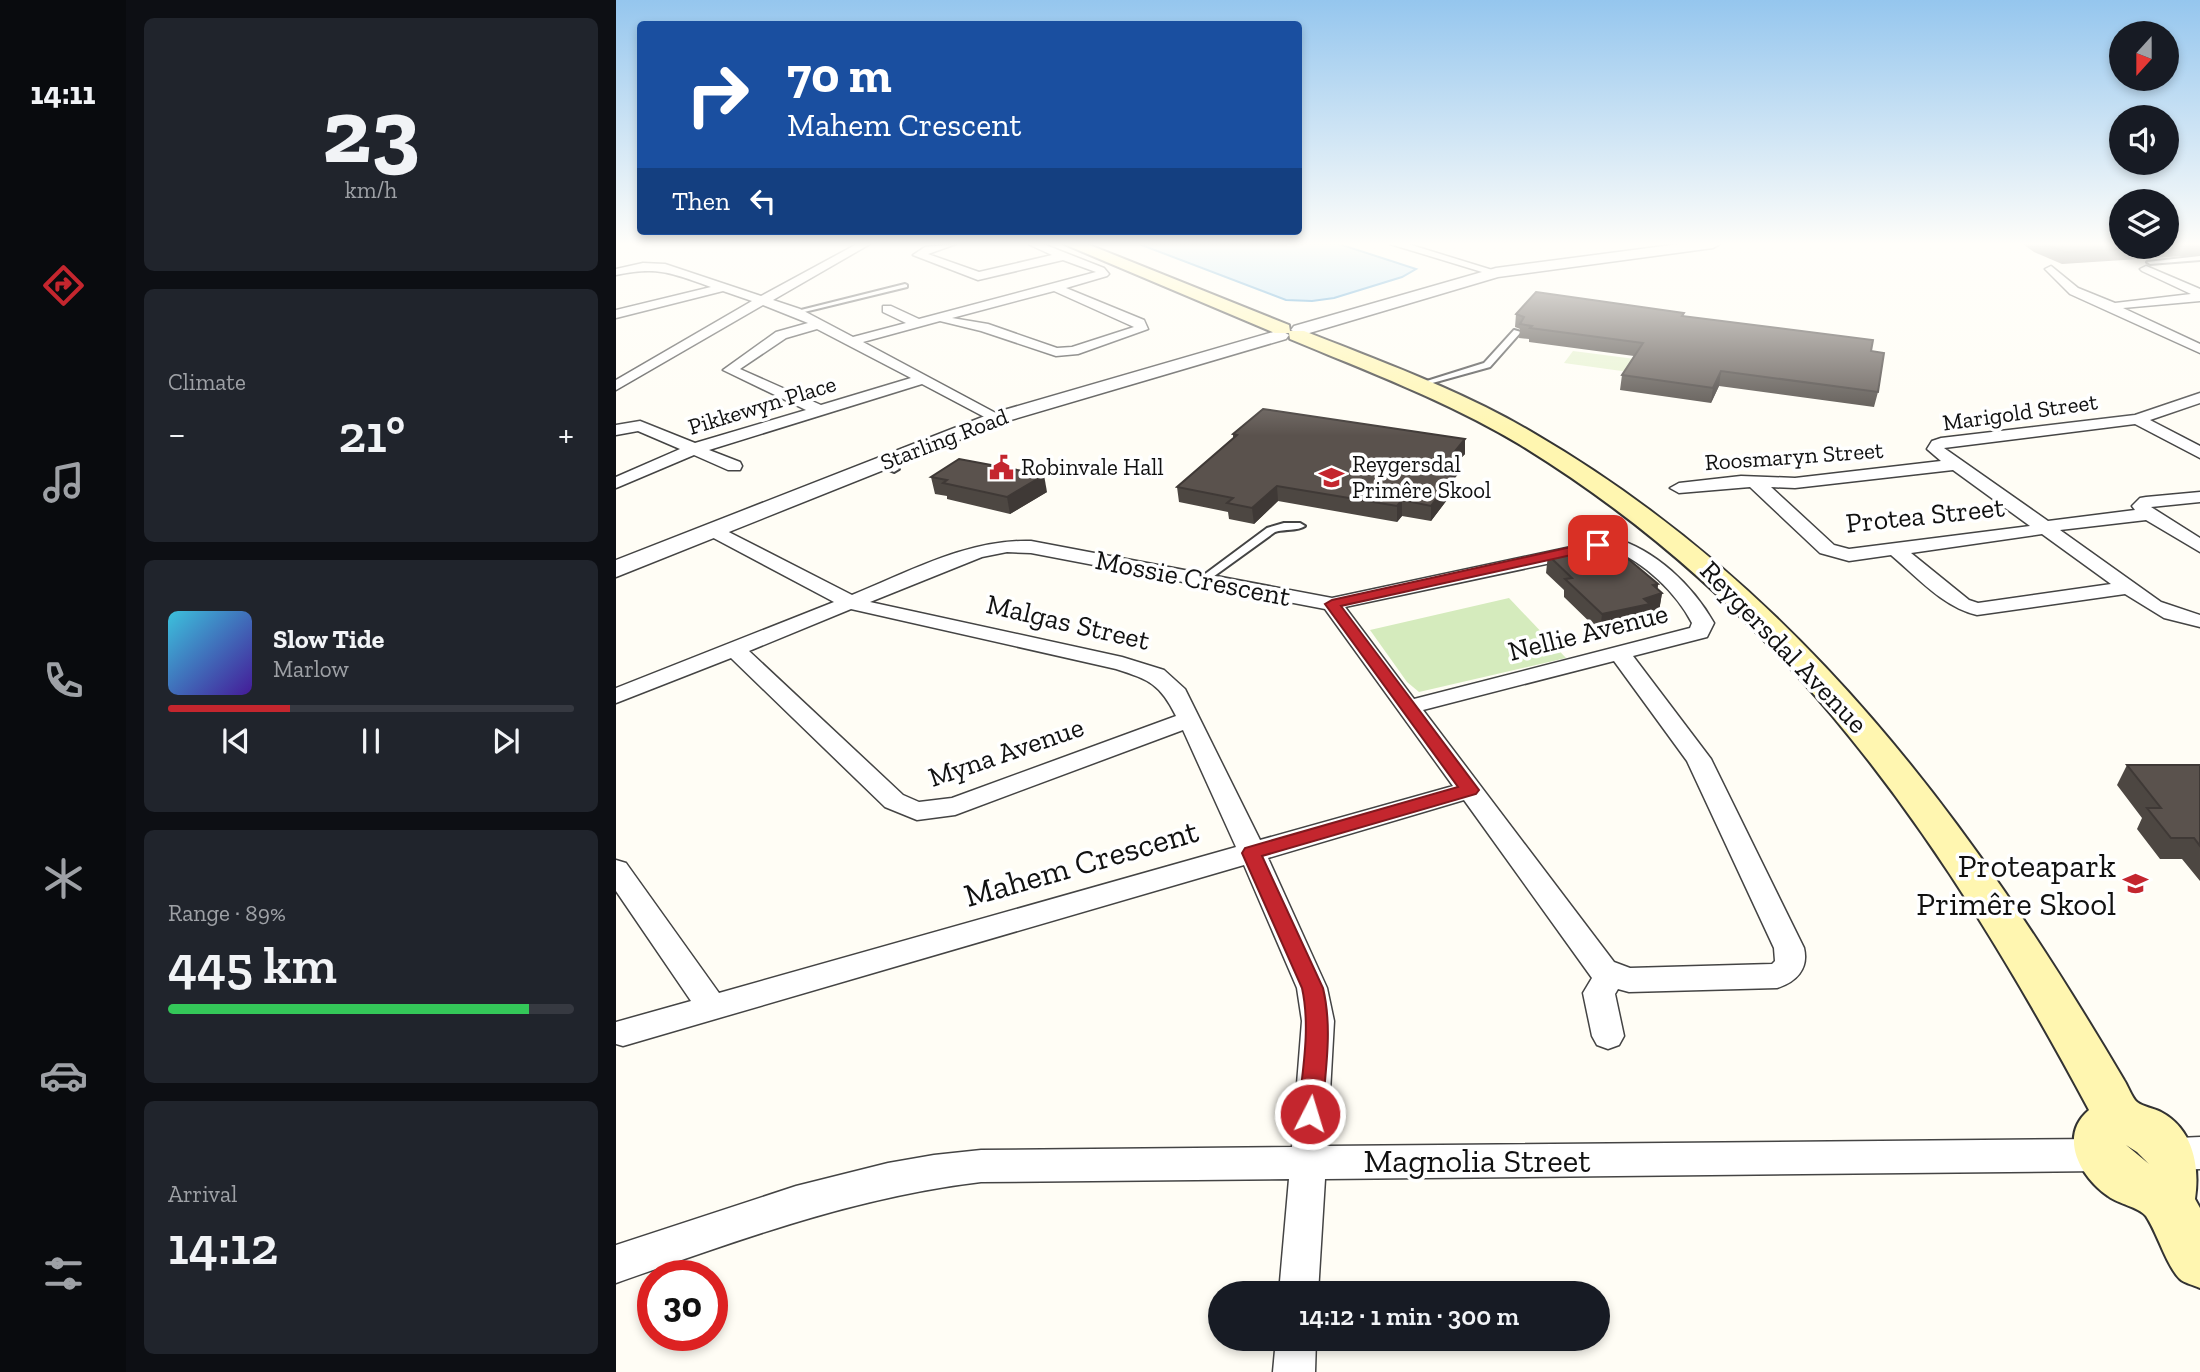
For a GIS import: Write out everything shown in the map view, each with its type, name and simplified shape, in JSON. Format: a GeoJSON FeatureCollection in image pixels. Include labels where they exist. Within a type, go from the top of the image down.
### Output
{"type":"FeatureCollection","features":[{"type":"Feature","properties":{"kind":"main road","name":"Reygersdal Avenue"},"geometry":{"type":"LineString","coordinates":[[1232,308],[1418,385],[1506,428],[1595,482],[1686,549],[1787,642],[1866,730],[1957,850],[2019,944],[2111,1138],[2110,1167],[2134,1185],[2180,1166]]}},
{"type":"Feature","properties":{"kind":"main road"},"geometry":{"type":"LineString","coordinates":[[2180,1166],[2200,1260]]}},
{"type":"Feature","properties":{"kind":"street"},"geometry":{"type":"LineString","coordinates":[[616,314],[640,308]]}},
{"type":"Feature","properties":{"kind":"street"},"geometry":{"type":"LineString","coordinates":[[616,386],[749,308]]}},
{"type":"Feature","properties":{"kind":"street"},"geometry":{"type":"LineString","coordinates":[[785,308],[997,418]]}},
{"type":"Feature","properties":{"kind":"street"},"geometry":{"type":"LineString","coordinates":[[852,341],[979,308]]}},
{"type":"Feature","properties":{"kind":"street"},"geometry":{"type":"LineString","coordinates":[[936,319],[983,327],[1049,351],[1060,352],[1132,333],[1142,327],[1107,308]]}},
{"type":"Feature","properties":{"kind":"street","name":"Starling Road"},"geometry":{"type":"LineString","coordinates":[[616,569],[887,466],[997,418],[1374,308]]}},
{"type":"Feature","properties":{"kind":"street"},"geometry":{"type":"LineString","coordinates":[[2115,308],[2120,313],[2200,349]]}},
{"type":"Feature","properties":{"kind":"street"},"geometry":{"type":"LineString","coordinates":[[887,309],[919,324]]}},
{"type":"Feature","properties":{"kind":"street"},"geometry":{"type":"LineString","coordinates":[[819,324],[781,335],[730,370],[821,411]]}},
{"type":"Feature","properties":{"kind":"street","name":"Pikkewyn Place"},"geometry":{"type":"LineString","coordinates":[[616,483],[694,449],[925,379]]}},
{"type":"Feature","properties":{"kind":"street","name":"Marigold Street"},"geometry":{"type":"LineString","coordinates":[[1954,465],[1936,452],[1936,446],[1947,441],[2137,419],[2200,398]]}},
{"type":"Feature","properties":{"kind":"street","name":"Marigold Street"},"geometry":{"type":"LineString","coordinates":[[2137,419],[2200,453]]}},
{"type":"Feature","properties":{"kind":"street"},"geometry":{"type":"LineString","coordinates":[[616,430],[640,426],[734,466]]}},
{"type":"Feature","properties":{"kind":"street"},"geometry":{"type":"LineString","coordinates":[[1954,465],[2128,589],[2162,610],[2200,621]]}},
{"type":"Feature","properties":{"kind":"street","name":"Roosmaryn Street"},"geometry":{"type":"LineString","coordinates":[[1679,488],[1754,481],[1795,483],[1954,465]]}},
{"type":"Feature","properties":{"kind":"street","name":"Protea Street"},"geometry":{"type":"LineString","coordinates":[[1754,481],[1832,552],[1849,555],[2149,514]]}},
{"type":"Feature","properties":{"kind":"street"},"geometry":{"type":"LineString","coordinates":[[2200,497],[2146,502],[2141,506],[2149,514],[2200,546]]}},
{"type":"Feature","properties":{"kind":"street","name":"Malgas Street"},"geometry":{"type":"LineString","coordinates":[[713,530],[852,603],[877,611],[1148,672],[1174,689],[1312,988],[1316,1004],[1318,1021],[1299,1281]]}},
{"type":"Feature","properties":{"kind":"street","name":"Nellie Avenue"},"geometry":{"type":"LineString","coordinates":[[1332,604],[1598,545],[1613,544],[1631,550],[1660,572],[1703,623],[1699,632],[1409,707]]}},
{"type":"Feature","properties":{"kind":"street","name":"Mossie Crescent"},"geometry":{"type":"LineString","coordinates":[[852,603],[977,552],[1007,546],[1031,547],[1332,604]]}},
{"type":"Feature","properties":{"kind":"street"},"geometry":{"type":"LineString","coordinates":[[1896,550],[1962,604],[1977,610],[2128,589]]}},
{"type":"Feature","properties":{"kind":"street"},"geometry":{"type":"LineString","coordinates":[[616,696],[852,603]]}},
{"type":"Feature","properties":{"kind":"street"},"geometry":{"type":"LineString","coordinates":[[1332,604],[1597,965],[1611,975],[1629,980],[1768,977],[1784,972],[1792,958],[1699,759],[1619,653]]}},
{"type":"Feature","properties":{"kind":"street","name":"Myna Avenue"},"geometry":{"type":"LineString","coordinates":[[734,649],[894,801],[917,811],[955,806],[1188,720]]}},
{"type":"Feature","properties":{"kind":"street","name":"Mahem Crescent"},"geometry":{"type":"LineString","coordinates":[[623,1033],[1470,790]]}},
{"type":"Feature","properties":{"kind":"street"},"geometry":{"type":"LineString","coordinates":[[616,870],[712,1007]]}},
{"type":"Feature","properties":{"kind":"street"},"geometry":{"type":"LineString","coordinates":[[1608,1036],[1599,993],[1611,975]]}},
{"type":"Feature","properties":{"kind":"street","name":"Magnolia Street"},"geometry":{"type":"LineString","coordinates":[[616,1264],[856,1186],[930,1170],[981,1166],[1306,1161],[2111,1138]]}},
{"type":"Feature","properties":{"kind":"street"},"geometry":{"type":"LineString","coordinates":[[1294,1372],[1295,1351]]}},
{"type":"Feature","properties":{"kind":"lane"},"geometry":{"type":"LineString","coordinates":[[796,312],[813,308]]}},
{"type":"Feature","properties":{"kind":"lane"},"geometry":{"type":"LineString","coordinates":[[1418,385],[1487,365],[1517,332]]}},
{"type":"Feature","properties":{"kind":"lane"},"geometry":{"type":"LineString","coordinates":[[1202,580],[1271,530],[1300,526]]}},
{"type":"Feature","properties":{"kind":"green space"},"geometry":{"type":"Polygon","coordinates":[[[1573,351],[1643,360],[1636,373],[1564,363],[1573,351]]]}},
{"type":"Feature","properties":{"kind":"green space"},"geometry":{"type":"Polygon","coordinates":[[[1509,598],[1566,658],[1419,692],[1407,682],[1370,630],[1509,598]]]}},
{"type":"Feature","properties":{"kind":"building"},"geometry":{"type":"Polygon","coordinates":[[[1521,308],[1649,308],[1684,313],[1682,316],[1873,340],[1871,351],[1884,353],[1878,392],[1721,371],[1713,388],[1622,375],[1643,343],[1530,328],[1532,326],[1520,324],[1524,317],[1516,314],[1521,308]]]}},
{"type":"Feature","properties":{"kind":"building"},"geometry":{"type":"Polygon","coordinates":[[[1263,409],[1465,439],[1452,455],[1460,457],[1446,475],[1453,476],[1431,506],[1402,500],[1397,506],[1277,486],[1252,508],[1227,503],[1233,498],[1177,487],[1263,409]]]}},
{"type":"Feature","properties":{"kind":"building"},"geometry":{"type":"Polygon","coordinates":[[[959,459],[1044,475],[1007,497],[943,483],[947,480],[931,477],[959,459]]]}},
{"type":"Feature","properties":{"kind":"building"},"geometry":{"type":"Polygon","coordinates":[[[1608,542],[1658,584],[1653,585],[1662,593],[1644,599],[1650,604],[1602,614],[1565,579],[1572,578],[1548,555],[1608,542]]]}},
{"type":"Feature","properties":{"kind":"building"},"geometry":{"type":"Polygon","coordinates":[[[2127,765],[2200,765],[2200,846],[2194,838],[2171,838],[2147,808],[2161,808],[2127,765]]]}},
{"type":"Feature","properties":{"kind":"place","name":"Robinvale Hall"},"geometry":{"type":"Point","coordinates":[1001,467]}},
{"type":"Feature","properties":{"kind":"place","name":"Reygersdal Primêre Skool"},"geometry":{"type":"Point","coordinates":[1332,477]}},
{"type":"Feature","properties":{"kind":"place","name":"Proteapark Primêre Skool"},"geometry":{"type":"Point","coordinates":[2136,884]}},
{"type":"Feature","properties":{"kind":"route"},"geometry":{"type":"LineString","coordinates":[[1310,1114],[1318,1021],[1316,1004],[1312,988],[1251,853],[1470,790],[1332,604],[1598,545]]}}]}
